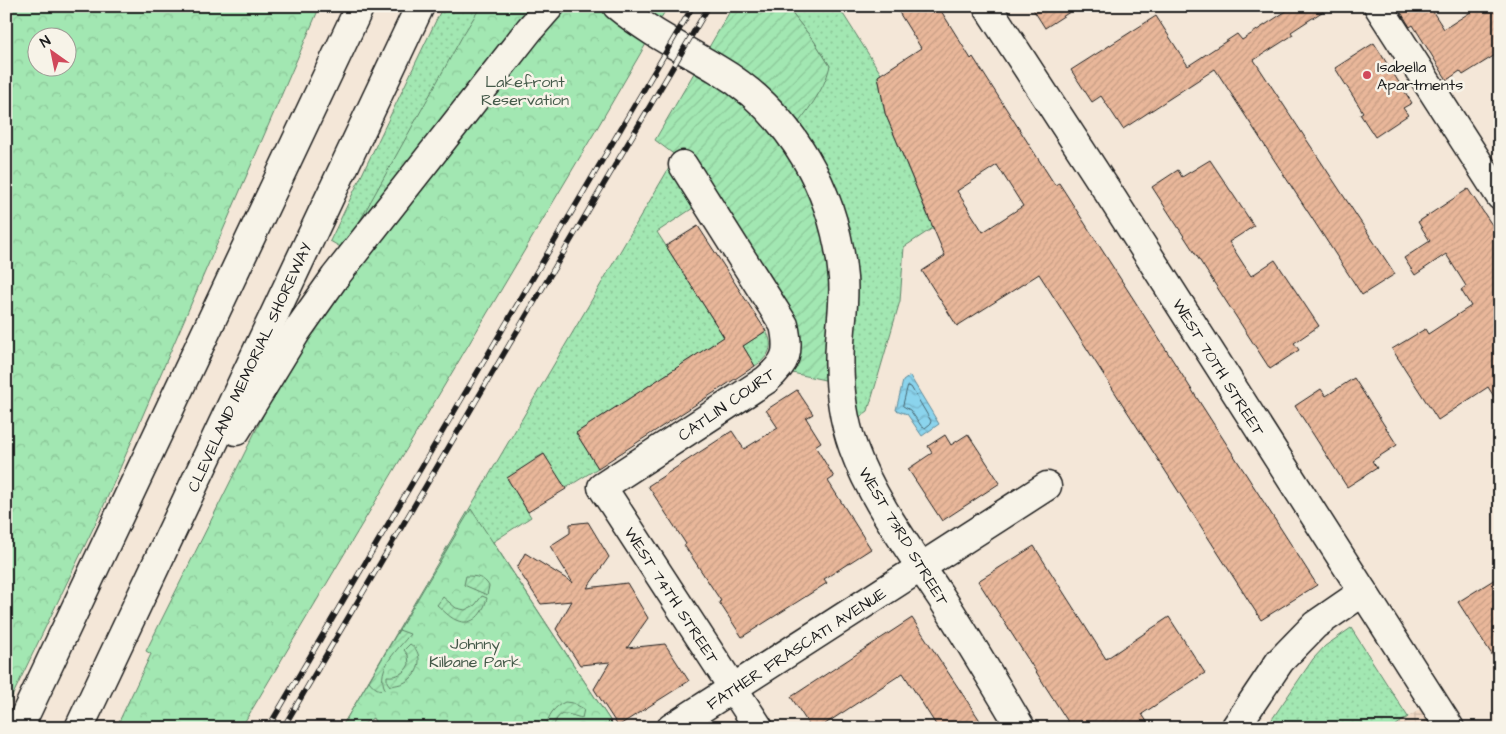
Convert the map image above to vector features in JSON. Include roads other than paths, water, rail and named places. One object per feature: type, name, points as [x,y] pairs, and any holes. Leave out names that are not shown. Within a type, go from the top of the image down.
[{"type":"main road","points":[[314,102],[339,6]]},
{"type":"main road","points":[[19,728],[360,6]]},
{"type":"main road","name":"CLEVELAND MEMORIAL SHOREWAY","points":[[79,728],[420,6]]},
{"type":"main road","points":[[166,543],[317,302],[360,244],[550,6]]},
{"type":"main road","name":"WEST 73RD STREET","points":[[618,6],[657,36],[717,69],[752,94],[790,134],[811,167],[828,207],[840,253],[843,280],[839,383],[847,426],[860,466],[974,647],[1021,728]]},
{"type":"main road","name":"WEST 70TH STREET","points":[[987,6],[1110,195],[1450,728]]},
{"type":"main road","points":[[1378,6],[1500,196]]},
{"type":"main road","name":"CATLIN COURT","points":[[602,487],[766,380],[778,370],[785,358],[788,341],[784,324],[683,165]]},
{"type":"main road","name":"FATHER FRASCATI AVENUE","points":[[671,728],[1046,486]]},
{"type":"main road","name":"WEST 74TH STREET","points":[[602,487],[759,728]]},
{"type":"main road","points":[[1235,728],[1280,661],[1315,625],[1363,592]]},
{"type":"water","points":[[910,376],[939,424],[922,436],[907,414],[896,410],[903,381]]},
{"type":"railway","points":[[268,728],[693,6]]},
{"type":"railway","points":[[283,728],[709,6]]},
{"type":"place","name":"Isabella Apartments","points":[[1367,75]]},
{"type":"park label","name":"Lakefront Reservation","points":[[525,90]]},
{"type":"park label","name":"Johnny Kilbane Park","points":[[475,652]]}]
